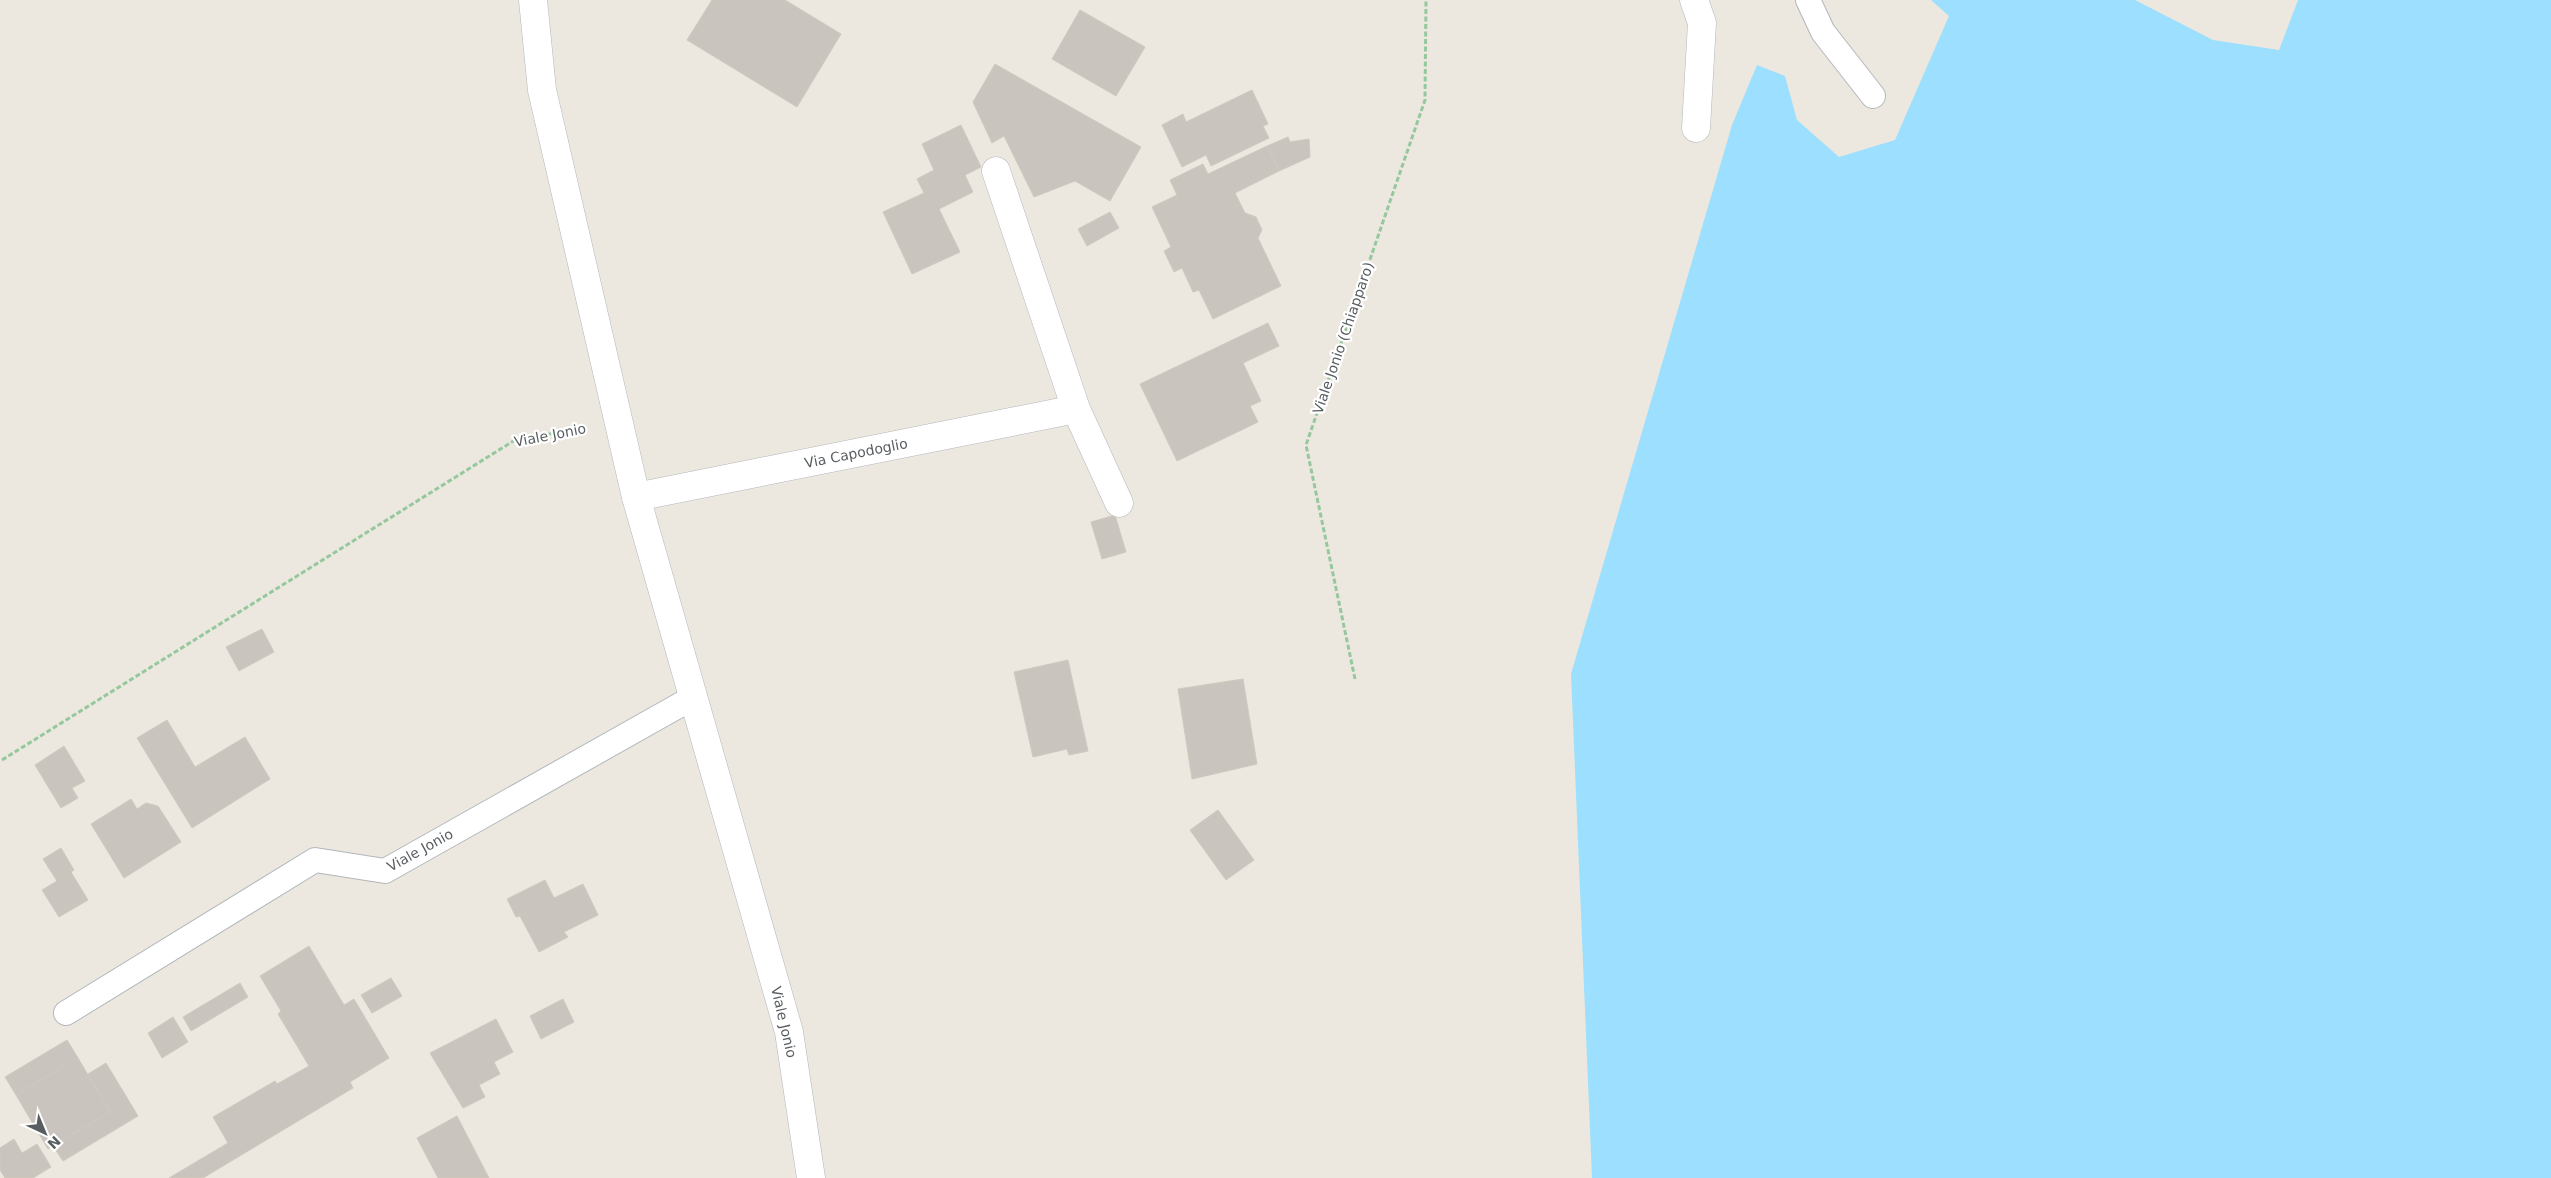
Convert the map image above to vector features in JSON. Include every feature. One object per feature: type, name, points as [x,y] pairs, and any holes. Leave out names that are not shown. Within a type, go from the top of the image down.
[{"type":"street","name":"Viale Jonio","points":[[533,0],[542,90],[636,497],[789,1032],[811,1178]]},
{"type":"street","points":[[1694,0],[1702,22],[1696,128]]},
{"type":"street","points":[[996,172],[1076,409],[1119,502]]},
{"type":"street","name":"Via Capodoglio","points":[[636,497],[1076,409]]},
{"type":"lane","points":[[1808,0],[1823,32],[1873,96]]},
{"type":"lane","name":"Viale Jonio","points":[[66,1012],[314,860],[385,870],[694,697]]},
{"type":"path","name":"Viale Jonio (Chiapparo)","points":[[1355,679],[1306,445],[1426,100],[1426,0]]},
{"type":"path","name":"Viale Jonio","points":[[2,760],[514,440],[619,423]]},
{"type":"water","points":[[1931,0],[2135,0],[2213,40],[2279,50],[2298,0],[2551,0],[2551,1178],[1592,1178],[1571,674],[1732,125],[1757,65],[1785,76],[1797,120],[1839,157],[1895,140],[1949,16]]},
{"type":"building","points":[[712,0],[785,0],[841,34],[797,107],[687,40]]},
{"type":"building","points":[[1080,10],[1145,47],[1116,96],[1052,59]]},
{"type":"building","points":[[995,64],[1141,147],[1110,201],[1075,181],[1034,197],[1004,136],[992,143],[973,102]]},
{"type":"building","points":[[1252,90],[1268,124],[1263,126],[1269,138],[1211,166],[1206,155],[1182,167],[1162,125],[1183,114],[1186,122]]},
{"type":"building","points":[[961,125],[981,167],[965,175],[973,192],[939,209],[960,252],[912,274],[883,212],[924,193],[917,179],[934,170],[922,144]]},
{"type":"building","points":[[1288,137],[1290,142],[1309,139],[1310,157],[1279,171],[1267,146]]},
{"type":"building","points":[[1267,146],[1279,171],[1235,193],[1245,213],[1256,217],[1262,230],[1258,238],[1281,286],[1213,319],[1199,290],[1193,292],[1182,268],[1174,272],[1164,251],[1171,247],[1152,207],[1177,195],[1170,180],[1203,164],[1208,174]]},
{"type":"building","points":[[1110,212],[1119,228],[1087,246],[1078,229]]},
{"type":"building","points":[[1268,323],[1279,346],[1243,363],[1261,401],[1250,406],[1258,422],[1177,461],[1140,384]]},
{"type":"building","points":[[1115,515],[1126,552],[1102,559],[1091,522]]},
{"type":"building","points":[[262,629],[274,652],[239,671],[226,647]]},
{"type":"building","points":[[1068,660],[1088,751],[1069,755],[1067,749],[1033,757],[1014,672]]},
{"type":"building","points":[[1243,679],[1257,764],[1192,779],[1178,689]]},
{"type":"building","points":[[167,720],[195,767],[245,737],[270,779],[192,828],[137,738]]},
{"type":"building","points":[[64,746],[85,781],[72,788],[78,798],[61,808],[35,765]]},
{"type":"building","points":[[131,799],[137,809],[146,803],[158,806],[181,842],[124,878],[91,824]]},
{"type":"building","points":[[1218,810],[1254,860],[1226,880],[1190,830]]},
{"type":"building","points":[[61,848],[74,870],[71,872],[88,900],[59,917],[42,890],[57,881],[43,859]]},
{"type":"building","points":[[545,880],[554,898],[583,884],[598,915],[564,932],[568,937],[539,952],[520,916],[516,917],[507,899]]},
{"type":"building","points":[[309,946],[344,1005],[354,999],[389,1058],[350,1082],[353,1088],[203,1178],[169,1178],[228,1143],[213,1117],[275,1081],[277,1084],[309,1066],[278,1014],[281,1011],[260,976]]},
{"type":"building","points":[[391,978],[402,996],[372,1013],[361,995]]},
{"type":"building","points":[[240,983],[248,997],[191,1031],[183,1017]]},
{"type":"building","points":[[563,999],[574,1022],[541,1039],[530,1016]]},
{"type":"building","points":[[173,1017],[188,1042],[162,1058],[148,1033]]},
{"type":"building","points":[[496,1019],[513,1052],[494,1062],[500,1074],[479,1085],[485,1097],[463,1108],[430,1053]]},
{"type":"building","points":[[67,1040],[78,1058],[16,1095],[5,1077]]},
{"type":"building","points":[[78,1058],[110,1112],[48,1149],[16,1095]]},
{"type":"building","points":[[106,1063],[138,1116],[63,1161],[53,1146],[110,1112],[88,1074]]},
{"type":"building","points":[[457,1116],[489,1178],[438,1178],[417,1138]]},
{"type":"building","points":[[14,1139],[22,1153],[37,1144],[51,1167],[33,1178],[5,1178],[0,1170],[0,1148]]}]
